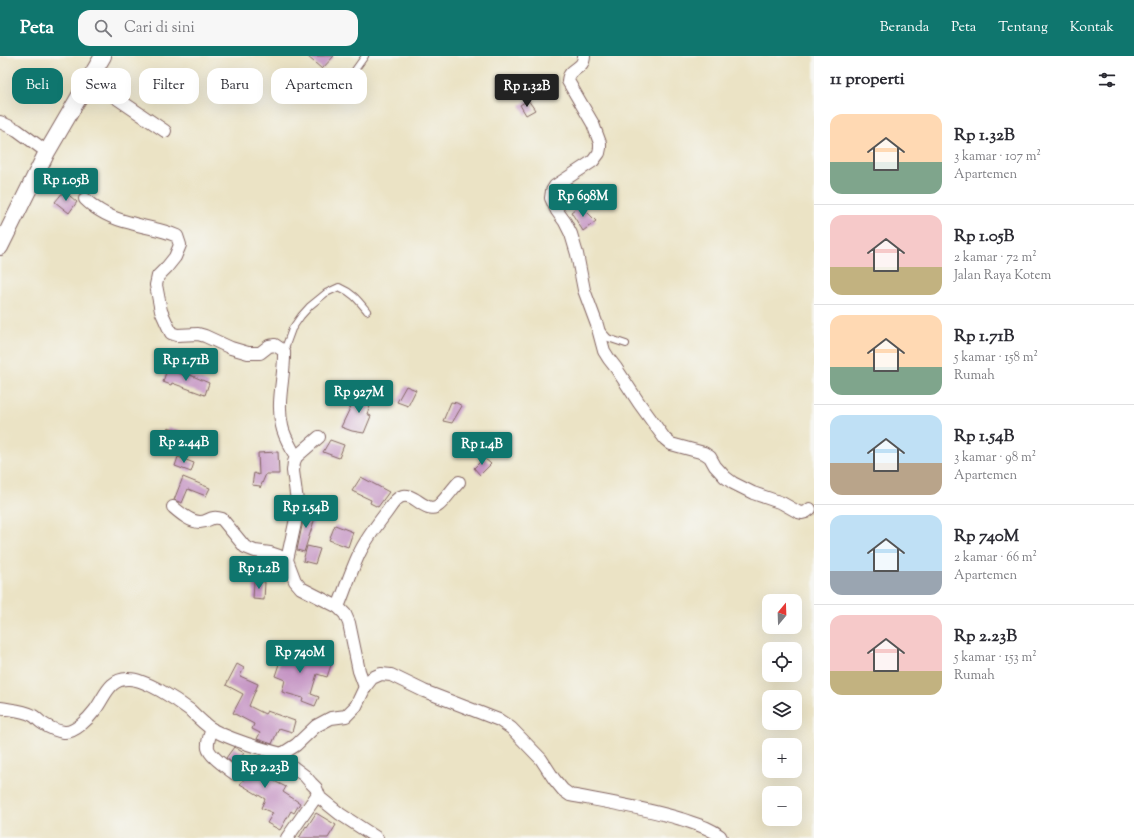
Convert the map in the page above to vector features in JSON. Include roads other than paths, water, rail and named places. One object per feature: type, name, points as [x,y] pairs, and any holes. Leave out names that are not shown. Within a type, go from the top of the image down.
[{"type":"street","points":[[96,68],[103,56]]},
{"type":"street","points":[[584,56],[581,65],[568,76],[568,81],[593,124],[600,143],[600,148],[593,161],[555,186],[552,191],[551,198],[557,211],[565,222],[577,254],[584,290],[597,325],[604,351],[639,404],[665,439],[671,444],[704,453],[710,457],[715,466],[733,483],[754,493],[782,503],[798,512],[802,513],[810,509]]},
{"type":"street","points":[[0,247],[48,152],[75,104]]},
{"type":"street","points":[[125,104],[165,131]]},
{"type":"street","points":[[0,122],[17,130],[48,152]]},
{"type":"street","points":[[85,200],[107,215],[131,223],[169,232],[177,236],[180,245],[167,267],[158,276],[156,285],[161,311],[172,332],[177,335],[198,334],[231,348],[248,353],[260,353],[269,346],[275,345],[284,351],[285,361],[280,400],[280,414],[282,428],[296,457]]},
{"type":"street","points":[[319,437],[296,457],[294,462],[293,471],[297,501],[297,514],[287,560],[295,582],[301,588],[338,607],[345,614],[349,623],[359,671],[365,687]]},
{"type":"street","points":[[338,607],[359,554],[373,530],[395,502],[400,497],[406,496],[427,507],[433,508],[439,505],[459,482]]},
{"type":"street","points":[[173,506],[186,517],[200,522],[215,517],[222,519],[245,547],[255,551],[270,553],[287,560]]},
{"type":"street","points":[[282,754],[296,745],[316,726],[331,718],[346,716],[356,706],[365,687],[372,678],[381,674],[391,675],[424,691],[499,720],[511,728],[541,759],[554,779],[566,793],[570,795],[661,813],[698,824],[712,830],[721,838]]},
{"type":"street","points":[[0,708],[23,711],[32,715],[51,728],[65,732],[77,728],[95,710],[104,693],[112,684],[122,679],[130,678],[139,681],[171,697],[212,729],[236,740],[282,754],[289,764],[312,783],[320,798],[377,838]]},
{"type":"street","points":[[212,729],[208,749],[211,754],[235,774]]},
{"type":"street","points":[[287,838],[318,794]]},
{"type":"lane","points":[[356,68],[365,56]]},
{"type":"lane","points":[[284,351],[292,330],[301,316],[310,306],[326,293],[339,288],[347,291],[356,297],[367,311]]},
{"type":"lane","points":[[597,325],[608,338],[626,344]]}]
